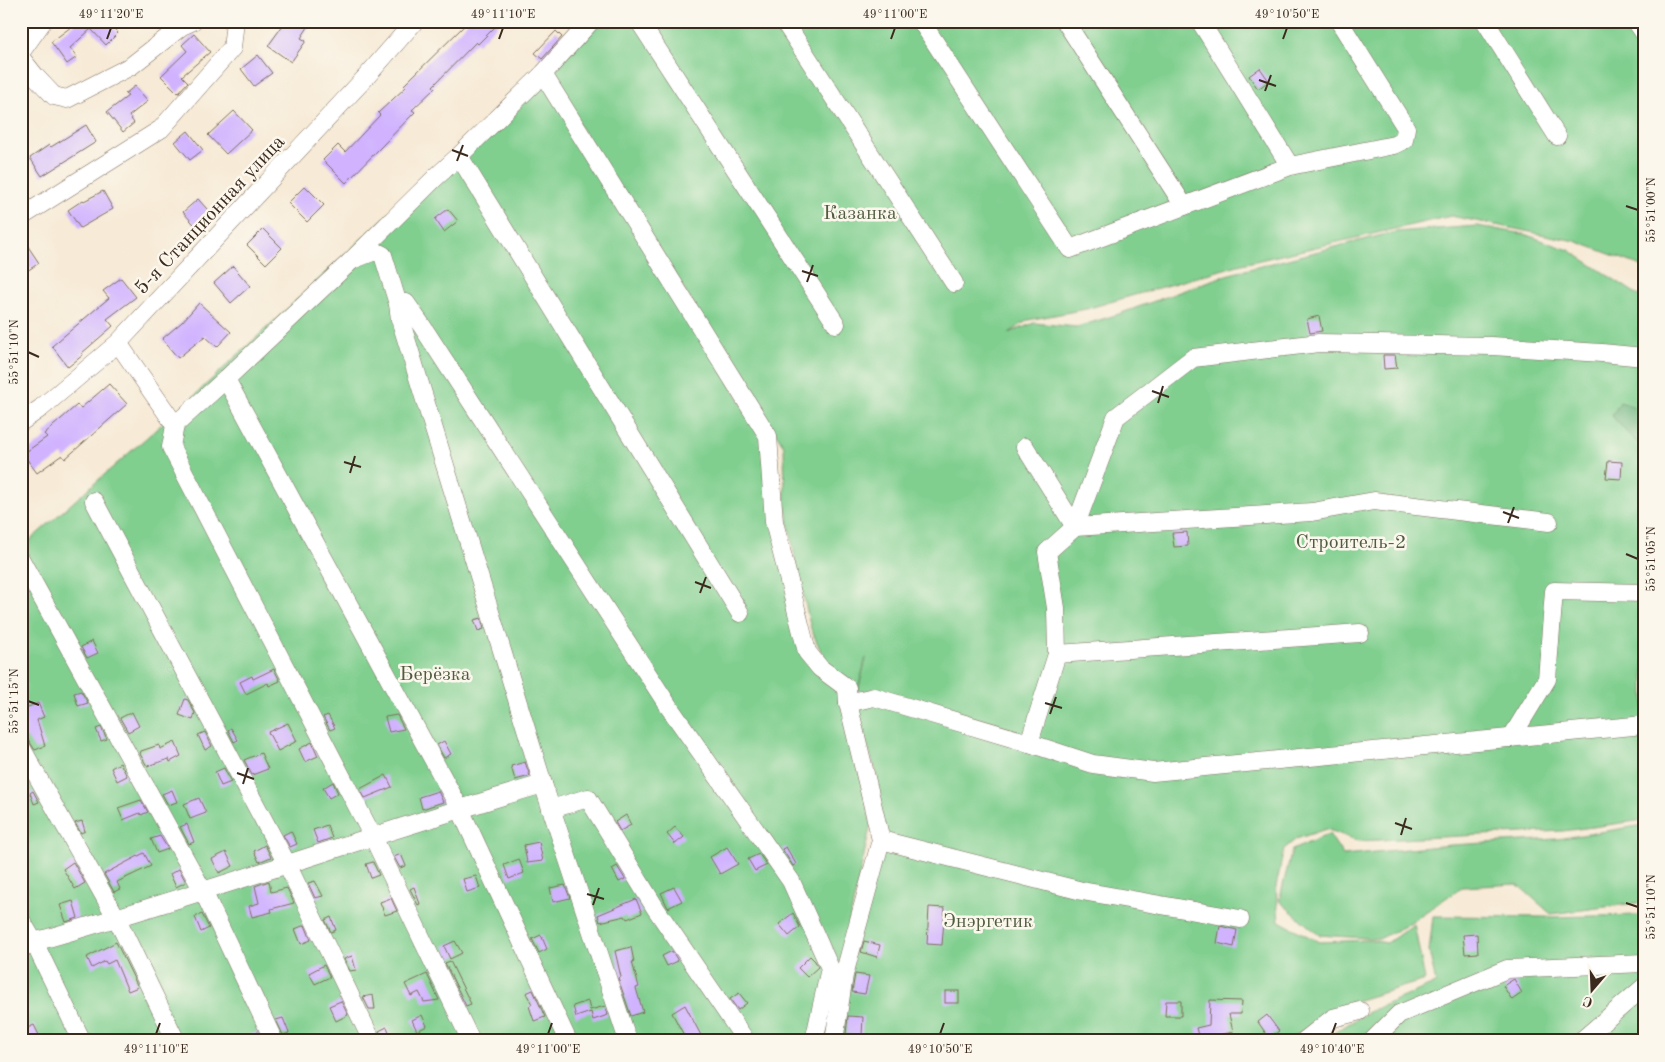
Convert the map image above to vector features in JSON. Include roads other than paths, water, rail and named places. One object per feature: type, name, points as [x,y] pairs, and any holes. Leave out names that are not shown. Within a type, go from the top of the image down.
[{"type":"street","points":[[21,52],[43,21]]},
{"type":"street","points":[[21,58],[54,96],[67,99],[131,66],[182,26],[193,21]]},
{"type":"street","points":[[21,217],[161,129],[232,48],[235,21]]},
{"type":"street","name":"5-я Станционная улица","points":[[21,422],[41,408],[118,343],[366,77],[415,21]]},
{"type":"street","points":[[471,1041],[373,837],[171,447],[175,425],[226,380],[352,260],[434,178],[543,74],[591,21]]},
{"type":"street","points":[[639,21],[836,324]]},
{"type":"street","points":[[784,21],[954,283]]},
{"type":"street","points":[[921,21],[1070,249],[1290,166],[1394,145],[1404,140],[1406,128],[1339,21]]},
{"type":"street","points":[[1065,21],[1184,206]]},
{"type":"street","points":[[1200,21],[1290,166]]},
{"type":"street","points":[[1485,21],[1557,136]]},
{"type":"street","points":[[1636,21],[1644,33]]},
{"type":"street","points":[[543,74],[768,436],[774,522],[807,652],[820,668],[846,688],[881,840],[844,975],[834,1041]]},
{"type":"street","points":[[459,156],[740,612]]},
{"type":"street","points":[[352,260],[376,251],[383,255],[398,304],[400,319],[543,784],[628,1041]]},
{"type":"street","points":[[398,304],[406,303],[422,326],[669,707],[791,881],[830,968],[814,1041]]},
{"type":"street","points":[[1029,743],[1057,654],[1056,608],[1047,552],[1075,527],[1116,417],[1194,358],[1319,342],[1492,346],[1644,357]]},
{"type":"street","points":[[118,343],[175,425]]},
{"type":"street","points":[[226,380],[460,809],[568,1041]]},
{"type":"street","points":[[1025,447],[1075,527]]},
{"type":"street","points":[[94,501],[287,864],[372,1041]]},
{"type":"street","points":[[1075,527],[1312,512],[1374,501],[1549,522]]},
{"type":"street","points":[[21,560],[203,891],[274,1041]]},
{"type":"street","points":[[1511,738],[1547,679],[1554,591],[1644,593]]},
{"type":"street","points":[[1057,654],[1360,633]]},
{"type":"street","points":[[848,703],[874,697],[1093,764],[1153,772],[1644,725]]},
{"type":"street","points":[[21,747],[117,919],[176,1041]]},
{"type":"street","points":[[28,945],[117,919],[543,784]]},
{"type":"street","points":[[551,809],[588,798],[656,909],[746,1041]]},
{"type":"street","points":[[881,840],[1082,891],[1240,919]]},
{"type":"street","points":[[21,920],[28,945],[82,1041]]},
{"type":"street","points":[[1372,1041],[1399,1014],[1507,969],[1644,963]]},
{"type":"street","points":[[1581,1041],[1644,987]]},
{"type":"street","points":[[1304,1041],[1333,1018],[1360,1011]]},
{"type":"park label","name":"Казанка","points":[[860,212]]},
{"type":"park label","name":"Строитель-2","points":[[1351,541]]},
{"type":"park label","name":"Берёзка","points":[[435,673]]},
{"type":"park label","name":"Энэргетик","points":[[988,920]]}]
